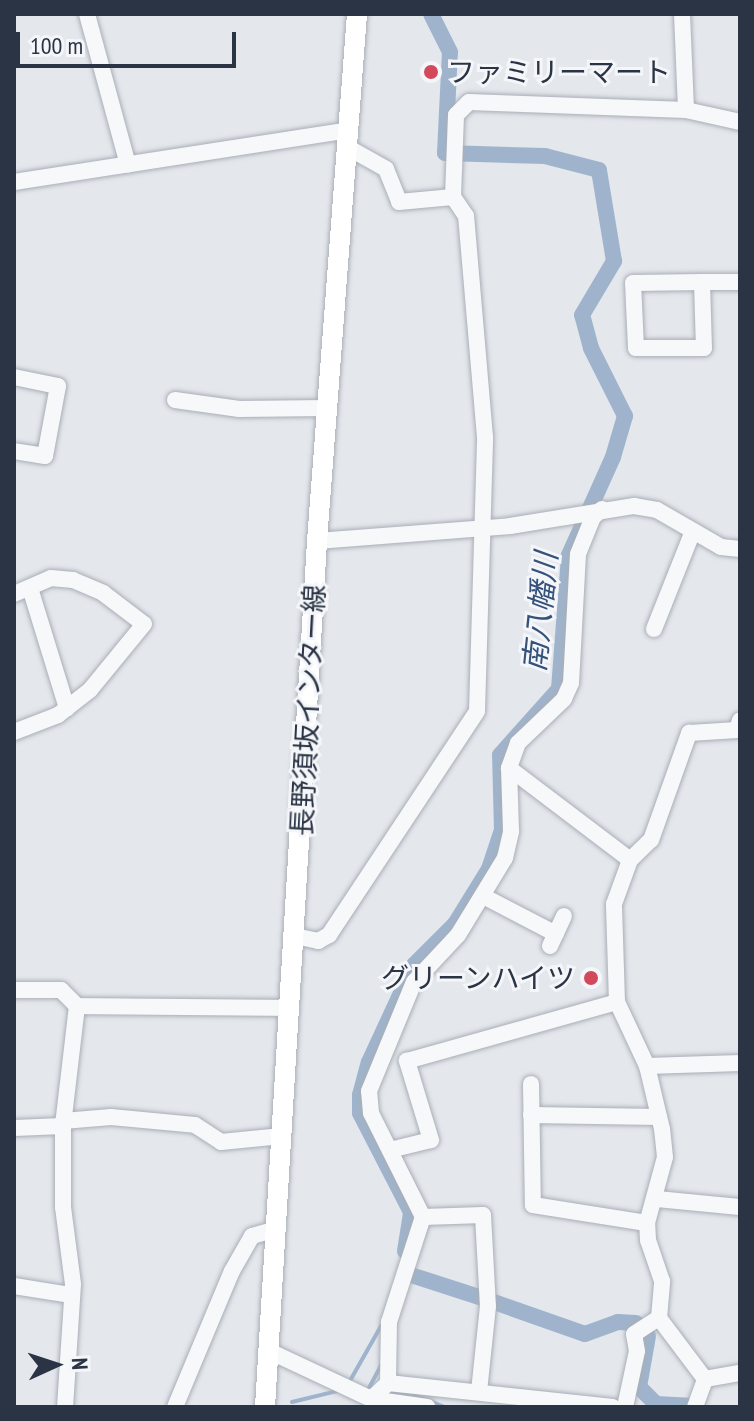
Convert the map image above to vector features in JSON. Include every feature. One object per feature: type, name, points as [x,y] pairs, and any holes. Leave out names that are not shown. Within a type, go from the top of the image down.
[{"type":"main road","name":"長野須坂インター線","points":[[265,1407],[317,541],[357,14]]},
{"type":"street","points":[[87,14],[128,165]]},
{"type":"street","points":[[682,14],[686,110]]},
{"type":"street","points":[[295,936],[318,941],[329,935],[477,711],[480,526],[485,437],[466,216],[453,197],[456,115],[469,102],[686,110],[740,122]]},
{"type":"street","points":[[14,182],[348,138],[386,169],[399,202],[453,197]]},
{"type":"street","points":[[702,282],[704,348],[636,348],[633,283],[702,282],[740,282]]},
{"type":"street","points":[[14,377],[58,386],[45,456],[14,451]]},
{"type":"street","points":[[175,400],[239,409],[326,408]]},
{"type":"street","points":[[371,1399],[388,1383],[389,1322],[423,1217],[371,1113],[375,1070],[414,982],[458,935],[505,858],[511,831],[509,768],[518,743],[564,699],[571,683],[578,554],[594,510]]},
{"type":"street","points":[[317,541],[480,526],[594,510],[657,510],[721,547],[740,549]]},
{"type":"street","points":[[654,629],[693,531]]},
{"type":"street","points":[[14,732],[67,708],[106,673],[144,624],[103,593],[73,580],[51,578],[22,591],[67,708]]},
{"type":"street","points":[[705,1379],[659,1318],[662,1281],[648,1240],[647,1223],[657,1199],[665,1157],[647,1066],[617,1002],[614,904],[630,860],[651,840],[689,733],[737,730],[740,720]]},
{"type":"street","points":[[509,768],[630,860]]},
{"type":"street","points":[[483,896],[553,940],[564,916]]},
{"type":"street","points":[[14,990],[61,990],[77,1006],[290,1008]]},
{"type":"street","points":[[390,1150],[431,1140],[407,1061],[617,1002]]},
{"type":"street","points":[[65,1407],[71,1295],[63,1123],[77,1006]]},
{"type":"street","points":[[647,1066],[740,1062]]},
{"type":"street","points":[[531,1084],[533,1205],[647,1223]]},
{"type":"street","points":[[531,1115],[659,1117]]},
{"type":"street","points":[[14,1128],[111,1117],[195,1125],[221,1142],[282,1136]]},
{"type":"street","points":[[657,1199],[740,1207]]},
{"type":"street","points":[[423,1217],[483,1215],[488,1306],[479,1391]]},
{"type":"street","points":[[175,1407],[232,1271],[252,1236],[277,1229]]},
{"type":"street","points":[[14,1286],[71,1295]]},
{"type":"street","points":[[625,1407],[637,1351],[634,1334],[659,1318]]},
{"type":"street","points":[[269,1351],[371,1399],[424,1406]]},
{"type":"street","points":[[705,1379],[740,1373]]},
{"type":"street","points":[[695,1407],[705,1379]]},
{"type":"street","points":[[388,1383],[613,1407]]},
{"type":"waterway","name":"南八幡川","points":[[405,1251],[411,1212],[360,1113],[360,1095],[369,1062],[414,965],[455,924],[489,869],[502,830],[500,755],[559,689],[569,555],[613,457],[625,416],[591,348],[582,315],[614,261],[599,170],[545,156],[445,153],[450,52],[431,14]]},
{"type":"waterway","name":"南八幡川","points":[[414,1276],[479,1297]]},
{"type":"waterway","name":"南八幡川","points":[[494,1302],[585,1334],[618,1322],[636,1323]]},
{"type":"waterway","points":[[351,1379],[381,1326]]},
{"type":"waterway","name":"南八幡川","points":[[648,1336],[639,1387],[656,1404],[689,1406]]},
{"type":"waterway","points":[[369,1388],[382,1364]]},
{"type":"waterway","points":[[292,1402],[337,1391]]},
{"type":"waterway","points":[[386,1393],[416,1396],[445,1407]]},
{"type":"place","name":"ファミリーマート","points":[[431,72]]},
{"type":"place","name":"グリーンハイツ","points":[[591,978]]}]
